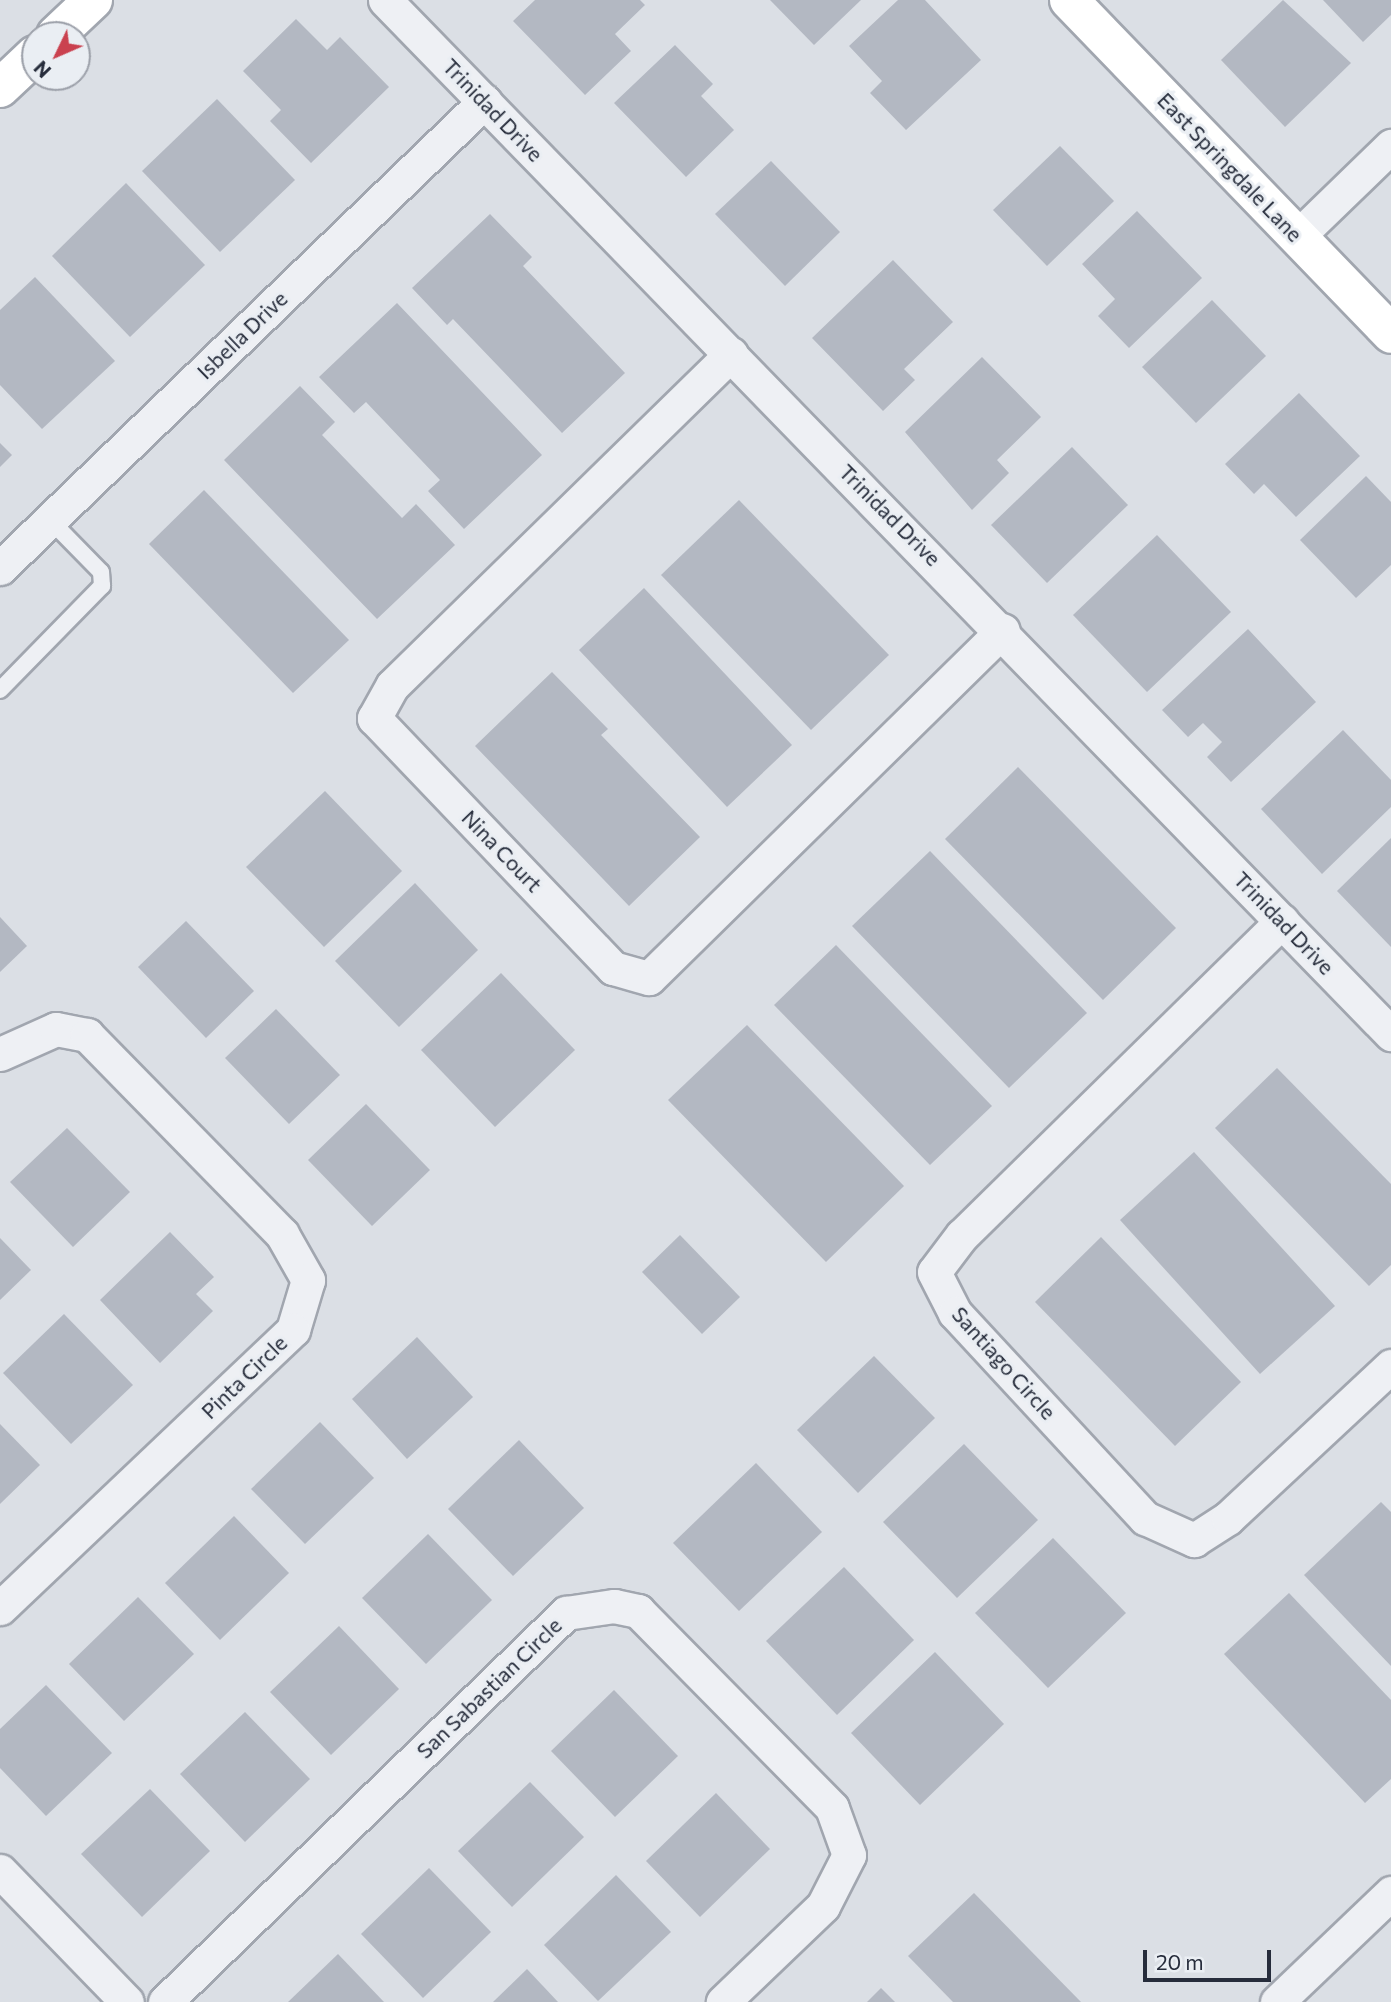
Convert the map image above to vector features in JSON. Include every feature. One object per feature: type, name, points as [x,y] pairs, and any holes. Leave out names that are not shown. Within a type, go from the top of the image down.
[{"type":"street","points":[[71,21],[93,0]]},
{"type":"street","name":"Trinidad Drive","points":[[385,0],[1003,630],[1391,1034]]},
{"type":"street","name":"East Springdale Lane","points":[[1069,0],[1391,334]]},
{"type":"street","points":[[0,88],[21,68]]},
{"type":"street","name":"Isbella Drive","points":[[0,568],[485,101]]},
{"type":"street","points":[[1297,237],[1391,146]]},
{"type":"street","name":"Nina Court","points":[[731,354],[393,686],[374,718],[612,968],[649,978],[1003,630]]},
{"type":"street","name":"Santiago Circle","points":[[1282,921],[962,1235],[934,1272],[956,1313],[1145,1518],[1194,1540],[1228,1518],[1391,1366]]},
{"type":"street","name":"Pinta Circle","points":[[0,1054],[10,1044],[55,1029],[87,1035],[282,1234],[308,1280],[293,1330],[0,1608]]},
{"type":"street","name":"San Sabastian Circle","points":[[165,2002],[566,1613],[614,1606],[638,1611],[832,1808],[849,1855],[823,1906],[723,2002]]},
{"type":"street","points":[[0,1871],[127,2002]]},
{"type":"street","points":[[1277,2002],[1391,1893]]},
{"type":"lane","points":[[0,690],[102,586],[101,572],[50,520]]},
{"type":"building","points":[[535,0],[640,0],[645,5],[615,34],[631,51],[585,95],[513,21]]},
{"type":"building","points":[[770,0],[861,0],[814,45]]},
{"type":"building","points":[[898,0],[925,0],[981,60],[906,130],[870,93],[882,81],[849,46]]},
{"type":"building","points":[[1283,0],[1351,63],[1285,127],[1221,60]]},
{"type":"building","points":[[1323,0],[1391,0],[1391,15],[1363,42]]},
{"type":"building","points":[[296,19],[327,50],[340,37],[389,87],[311,163],[270,121],[281,110],[243,71]]},
{"type":"building","points":[[675,45],[713,84],[701,96],[734,130],[686,177],[614,103]]},
{"type":"building","points":[[217,99],[295,180],[220,252],[142,171]]},
{"type":"building","points":[[1060,146],[1114,201],[1047,266],[993,210]]},
{"type":"building","points":[[771,161],[840,232],[785,286],[715,214]]},
{"type":"building","points":[[126,183],[205,265],[130,337],[52,256]]},
{"type":"building","points":[[1137,211],[1202,278],[1129,348],[1098,316],[1115,299],[1082,264]]},
{"type":"building","points":[[490,214],[532,257],[523,266],[625,373],[562,433],[453,319],[447,325],[412,288]]},
{"type":"building","points":[[893,260],[953,322],[904,369],[915,380],[883,411],[812,338]]},
{"type":"building","points":[[35,277],[115,361],[42,429],[0,385],[0,310]]},
{"type":"building","points":[[1212,300],[1266,356],[1196,423],[1142,367]]},
{"type":"building","points":[[397,303],[542,455],[464,529],[428,491],[440,480],[366,402],[354,413],[319,377]]},
{"type":"building","points":[[982,357],[1041,417],[997,460],[1009,473],[972,510],[905,432]]},
{"type":"building","points":[[300,386],[335,422],[322,435],[402,518],[416,504],[455,545],[377,619],[224,460]]},
{"type":"building","points":[[1299,393],[1360,456],[1296,517],[1264,484],[1254,494],[1225,464]]},
{"type":"building","points":[[0,443],[12,455],[0,467]]},
{"type":"building","points":[[1072,447],[1128,505],[1047,583],[991,525]]},
{"type":"building","points":[[1366,476],[1391,502],[1391,565],[1356,598],[1300,540]]},
{"type":"building","points":[[204,490],[349,640],[293,693],[149,544]]},
{"type":"building","points":[[739,500],[889,655],[811,730],[661,575]]},
{"type":"building","points":[[1157,535],[1231,612],[1147,692],[1073,615]]},
{"type":"building","points":[[644,588],[792,745],[727,807],[579,650]]},
{"type":"building","points":[[1248,629],[1316,702],[1231,782],[1207,757],[1222,742],[1203,723],[1188,737],[1162,710]]},
{"type":"building","points":[[552,672],[608,729],[601,735],[700,837],[629,906],[475,746]]},
{"type":"building","points":[[1343,730],[1391,780],[1391,807],[1322,874],[1261,809]]},
{"type":"building","points":[[1018,767],[1176,928],[1103,1000],[945,839]]},
{"type":"building","points":[[325,791],[402,871],[324,947],[246,867]]},
{"type":"building","points":[[1391,838],[1391,947],[1337,891]]},
{"type":"building","points":[[930,851],[1087,1013],[1009,1088],[852,926]]},
{"type":"building","points":[[415,883],[478,950],[399,1027],[335,961]]},
{"type":"building","points":[[0,917],[27,946],[0,972]]},
{"type":"building","points":[[186,921],[254,991],[206,1038],[138,967]]},
{"type":"building","points":[[836,945],[992,1106],[930,1165],[774,1005]]},
{"type":"building","points":[[501,973],[575,1050],[495,1127],[421,1050]]},
{"type":"building","points":[[276,1009],[340,1075],[289,1124],[225,1058]]},
{"type":"building","points":[[747,1025],[904,1186],[826,1262],[668,1100]]},
{"type":"building","points":[[1277,1068],[1391,1184],[1391,1265],[1369,1286],[1215,1128]]},
{"type":"building","points":[[366,1104],[430,1170],[372,1226],[308,1160]]},
{"type":"building","points":[[67,1128],[130,1192],[73,1247],[10,1182]]},
{"type":"building","points":[[1194,1152],[1335,1306],[1260,1374],[1120,1220]]},
{"type":"building","points":[[170,1232],[214,1277],[196,1294],[213,1311],[160,1363],[100,1300]]},
{"type":"building","points":[[680,1235],[740,1297],[702,1334],[642,1272]]},
{"type":"building","points":[[1101,1237],[1241,1382],[1175,1446],[1035,1302]]},
{"type":"building","points":[[0,1238],[31,1270],[0,1300]]},
{"type":"building","points":[[64,1314],[133,1385],[71,1444],[3,1373]]},
{"type":"building","points":[[417,1337],[473,1397],[407,1459],[352,1399]]},
{"type":"building","points":[[874,1356],[935,1418],[858,1493],[797,1430]]},
{"type":"building","points":[[320,1422],[374,1478],[305,1544],[251,1489]]},
{"type":"building","points":[[0,1424],[40,1465],[0,1504]]},
{"type":"building","points":[[519,1440],[584,1508],[513,1576],[448,1509]]},
{"type":"building","points":[[964,1444],[1038,1520],[957,1598],[883,1522]]},
{"type":"building","points":[[756,1463],[822,1532],[739,1611],[673,1543]]},
{"type":"building","points":[[1381,1502],[1391,1512],[1391,1666],[1304,1575]]},
{"type":"building","points":[[234,1516],[289,1573],[220,1640],[165,1583]]},
{"type":"building","points":[[428,1534],[492,1600],[426,1664],[362,1598]]},
{"type":"building","points":[[1053,1538],[1126,1613],[1048,1688],[975,1613]]},
{"type":"building","points":[[844,1567],[914,1640],[837,1715],[766,1641]]},
{"type":"building","points":[[1289,1593],[1391,1700],[1391,1779],[1365,1803],[1224,1654]]},
{"type":"building","points":[[138,1597],[194,1654],[124,1721],[69,1664]]},
{"type":"building","points":[[339,1626],[399,1689],[331,1755],[270,1692]]},
{"type":"building","points":[[935,1652],[1004,1724],[920,1805],[851,1733]]},
{"type":"building","points":[[46,1685],[112,1753],[46,1816],[0,1768],[0,1729]]},
{"type":"building","points":[[614,1690],[678,1756],[615,1817],[551,1751]]},
{"type":"building","points":[[245,1712],[310,1779],[245,1842],[180,1774]]},
{"type":"building","points":[[530,1782],[584,1837],[512,1907],[458,1851]]},
{"type":"building","points":[[150,1789],[210,1851],[142,1917],[81,1854]]},
{"type":"building","points":[[716,1793],[770,1849],[700,1917],[646,1861]]},
{"type":"building","points":[[429,1868],[491,1932],[423,1998],[361,1934]]},
{"type":"building","points":[[616,1875],[671,1932],[598,2001],[544,1945]]},
{"type":"building","points":[[974,1893],[1081,2002],[953,2002],[908,1956]]},
{"type":"building","points":[[338,1954],[384,2002],[288,2002]]},
{"type":"building","points":[[527,1969],[558,2002],[493,2002]]},
{"type":"building","points":[[881,1988],[895,2002],[867,2002]]}]
